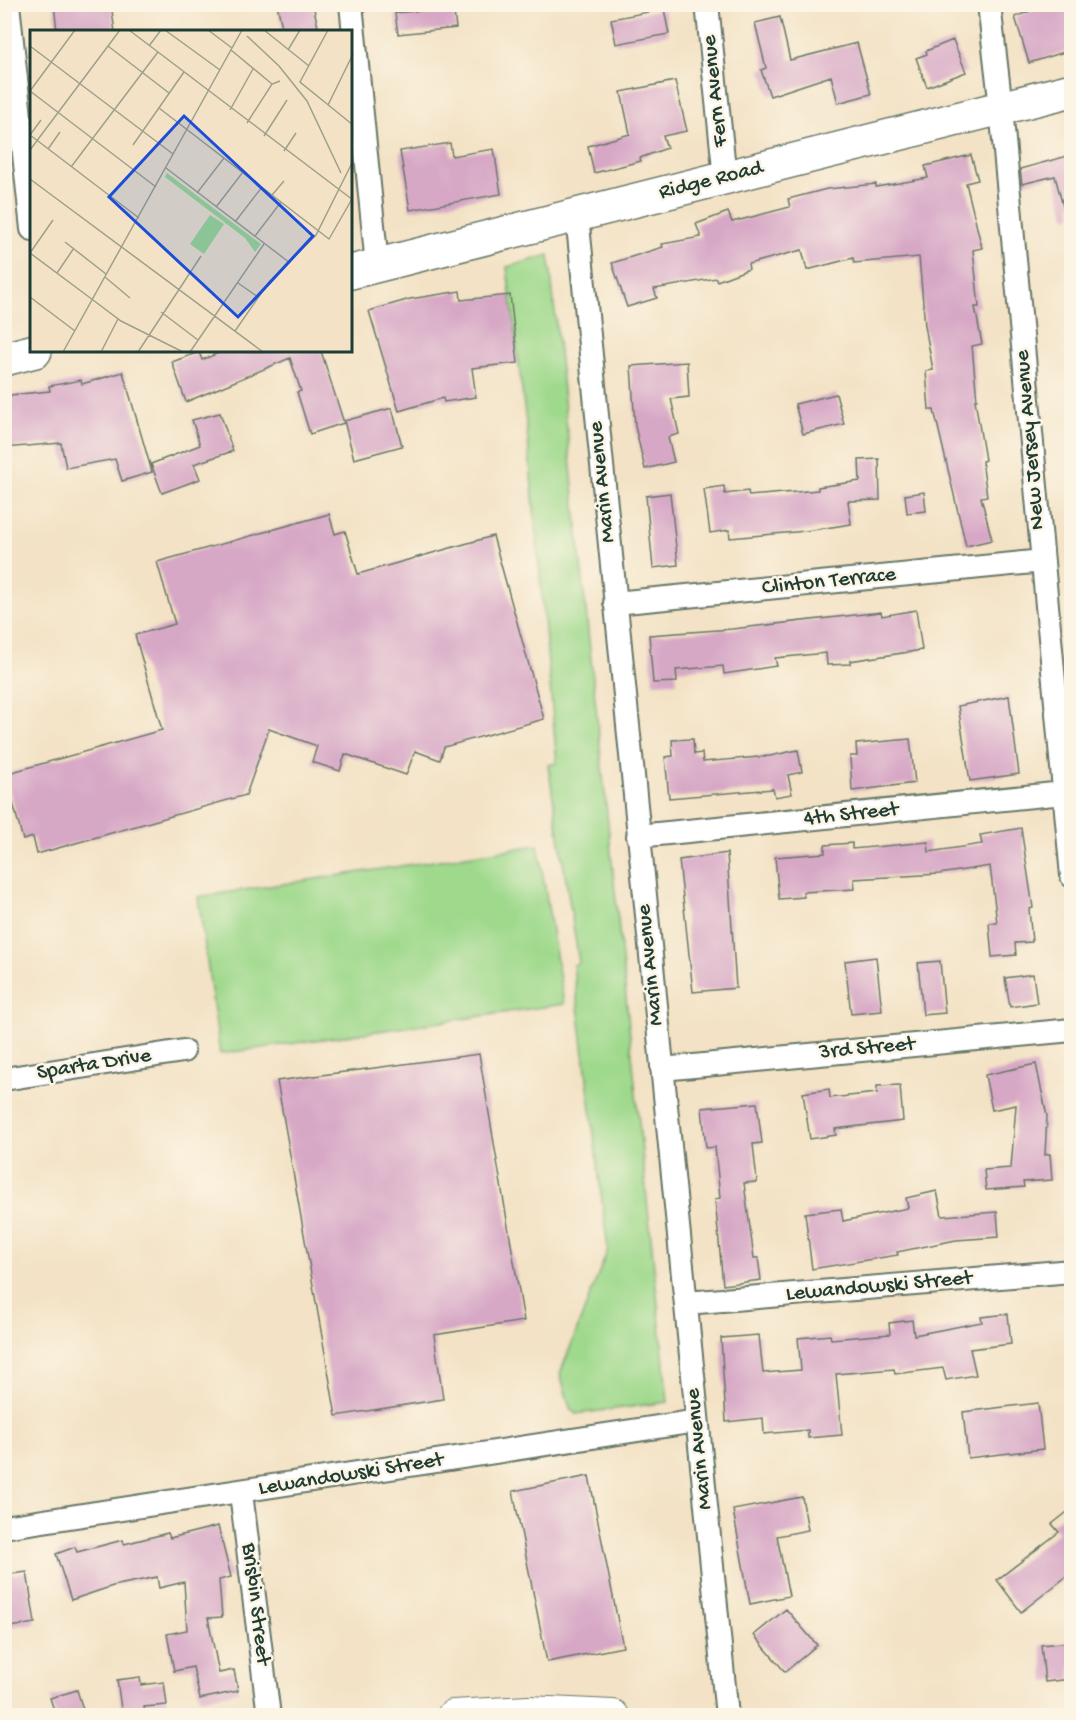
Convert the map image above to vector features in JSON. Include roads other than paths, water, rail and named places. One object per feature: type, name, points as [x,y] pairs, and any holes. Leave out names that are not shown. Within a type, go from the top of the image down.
[{"type":"main road","name":"Ridge Road","points":[[364,269],[1071,90]]},
{"type":"main road","points":[[4,359],[31,352]]},
{"type":"street","points":[[8,4],[30,210]]},
{"type":"street","points":[[351,4],[364,269]]},
{"type":"street","name":"Fern Avenue","points":[[708,4],[724,178]]},
{"type":"street","name":"New Jersey Avenue","points":[[989,4],[1001,108],[1071,876]]},
{"type":"street","name":"Marin Avenue","points":[[577,215],[727,1716]]},
{"type":"street","name":"Clinton Terrace","points":[[615,603],[1042,561]]},
{"type":"street","name":"4th Street","points":[[638,836],[1064,793]]},
{"type":"street","name":"3rd Street","points":[[662,1069],[1071,1030]]},
{"type":"street","name":"Sparta Drive","points":[[4,1079],[183,1051]]},
{"type":"street","name":"Lewandowski Street","points":[[686,1303],[1071,1271]]},
{"type":"street","name":"Lewandowski Street","points":[[4,1527],[241,1493],[697,1421]]},
{"type":"street","name":"Brisbin Street","points":[[241,1493],[269,1716]]},
{"type":"street","points":[[453,1716],[528,1712],[613,1716]]}]
